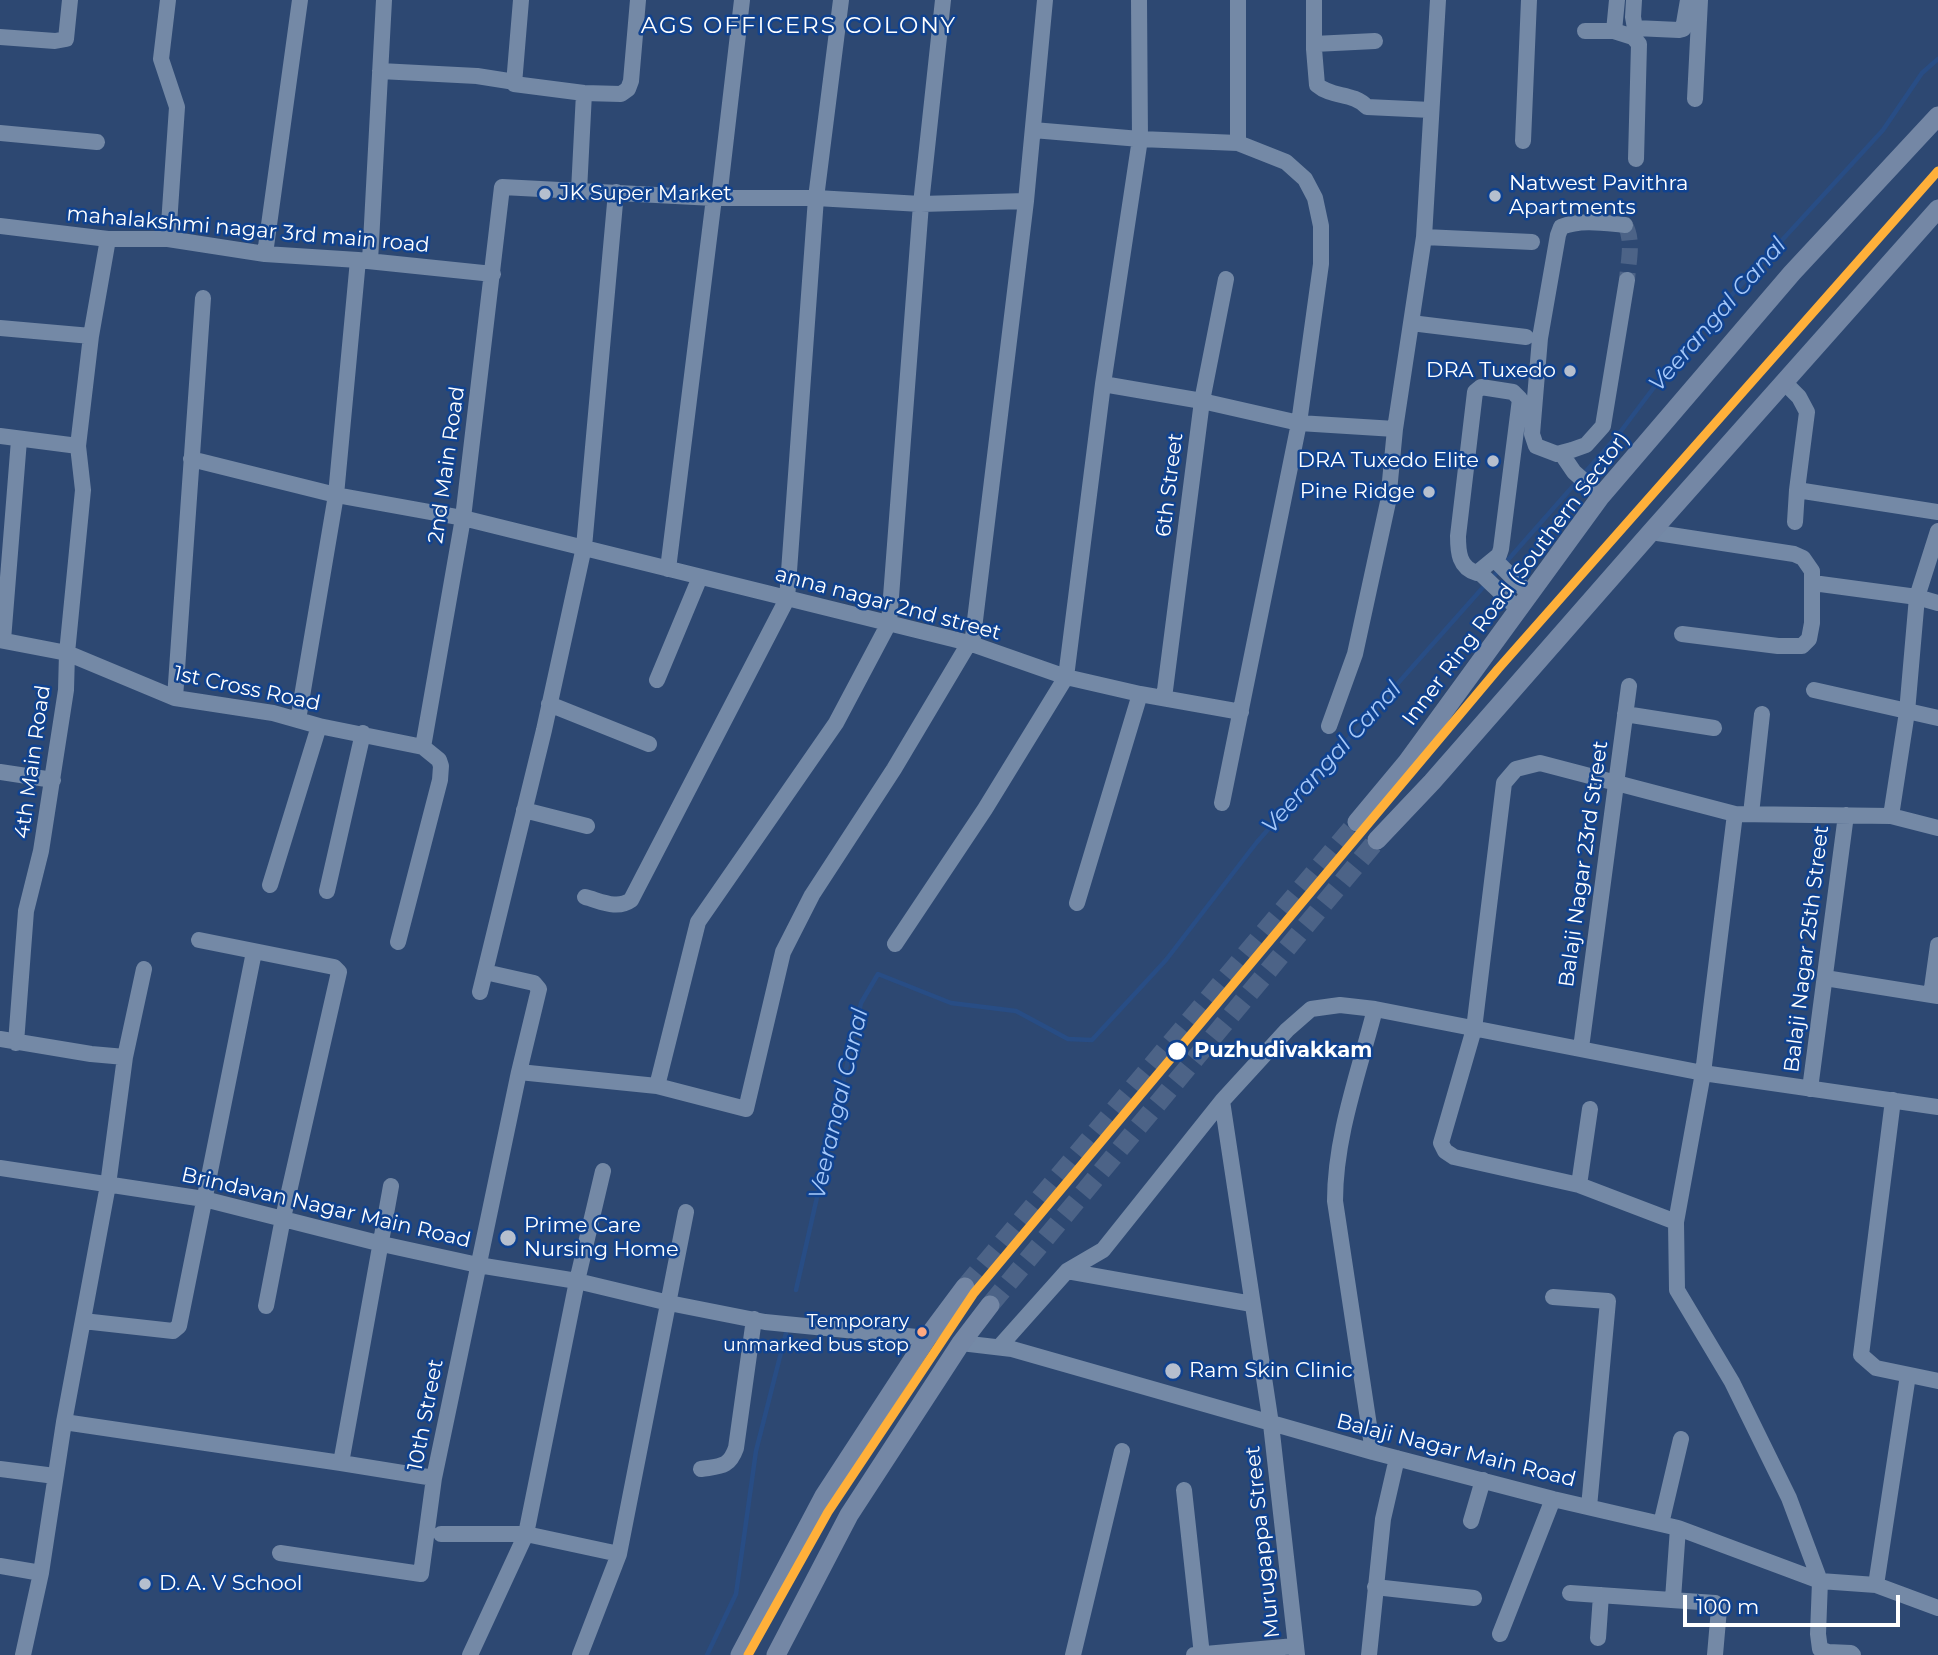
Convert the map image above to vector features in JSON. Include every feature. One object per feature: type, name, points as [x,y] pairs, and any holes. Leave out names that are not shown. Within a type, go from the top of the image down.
[{"type":"main road","name":"Inner Ring Road (Southern Sector)","points":[[1357,822],[1407,762],[1524,602],[1592,482],[1938,117]]},
{"type":"main road","points":[[1377,840],[1432,782],[1938,209]]},
{"type":"main road","points":[[1407,762],[1432,782]]},
{"type":"main road","points":[[740,1655],[824,1496],[927,1338],[965,1287]]},
{"type":"main road","points":[[776,1655],[849,1515],[961,1343],[990,1305]]},
{"type":"main road","points":[[824,1496],[849,1515]]},
{"type":"street","points":[[0,37],[55,41],[66,39],[70,0]]},
{"type":"street","points":[[168,0],[161,59],[177,107],[168,239]]},
{"type":"street","points":[[265,254],[300,0]]},
{"type":"street","points":[[298,720],[336,495],[364,260],[384,0]]},
{"type":"street","points":[[514,82],[521,0]]},
{"type":"street","points":[[380,71],[477,76],[584,93],[621,94],[628,89],[631,81],[638,0]]},
{"type":"street","points":[[668,569],[742,0]]},
{"type":"street","points":[[585,897],[614,905],[624,905],[631,900],[787,599],[816,198],[841,0]]},
{"type":"street","points":[[657,1086],[698,922],[836,723],[889,623],[921,204],[943,0]]},
{"type":"street","points":[[519,1072],[657,1086],[746,1109],[783,952],[812,895],[971,644],[1026,201],[1045,0]]},
{"type":"street","points":[[895,944],[985,809],[1066,677],[1103,384],[1140,139],[1139,0]]},
{"type":"street","points":[[1238,0],[1238,143]]},
{"type":"street","points":[[1314,0],[1317,85],[1326,93],[1360,99],[1367,107],[1431,110]]},
{"type":"street","points":[[1329,726],[1355,654],[1388,502],[1395,429],[1424,237],[1438,0]]},
{"type":"street","points":[[1523,141],[1529,0]]},
{"type":"street","points":[[1614,31],[1617,0]]},
{"type":"street","points":[[1634,0],[1635,28],[1679,30],[1684,29],[1686,23],[1688,0]]},
{"type":"street","points":[[1695,99],[1700,0]]},
{"type":"street","points":[[1585,31],[1614,31],[1633,37],[1639,44],[1636,159]]},
{"type":"street","points":[[1314,44],[1375,41]]},
{"type":"street","points":[[584,93],[579,191],[921,204],[1026,201]]},
{"type":"street","points":[[1032,130],[1140,139],[1238,143],[1286,162],[1305,179],[1315,198],[1321,226],[1321,264],[1299,422],[1222,803]]},
{"type":"street","points":[[0,133],[97,142]]},
{"type":"street","name":"2nd Main Road","points":[[423,747],[463,518],[502,187],[579,191]]},
{"type":"street","points":[[480,992],[584,547],[616,192]]},
{"type":"street","points":[[1625,225],[1570,223],[1561,227],[1558,235],[1540,338],[1532,434],[1536,446],[1546,452],[1564,452],[1586,445],[1603,426],[1627,280]]},
{"type":"street","name":"mahalakshmi nagar 3rd main road","points":[[0,226],[108,239],[168,239],[265,254],[364,260],[493,274]]},
{"type":"street","points":[[1424,237],[1532,242]]},
{"type":"street","name":"4th Main Road","points":[[16,1043],[26,911],[41,851],[66,690],[67,653],[83,490],[78,446],[91,336],[108,239]]},
{"type":"street","name":"6th Street","points":[[1164,698],[1202,401],[1226,279]]},
{"type":"street","points":[[176,698],[203,298]]},
{"type":"street","points":[[1411,323],[1526,337]]},
{"type":"street","points":[[0,328],[91,336]]},
{"type":"street","points":[[1784,383],[1799,397],[1807,412],[1795,522]]},
{"type":"street","points":[[1103,384],[1202,401],[1299,422],[1395,429]]},
{"type":"street","points":[[1481,387],[1513,392],[1520,399],[1501,565],[1524,602],[1472,572],[1459,557],[1458,536],[1475,392],[1481,387]]},
{"type":"street","points":[[0,436],[78,446]]},
{"type":"street","points":[[2,640],[19,439]]},
{"type":"street","points":[[1564,452],[1592,482]]},
{"type":"street","name":"anna nagar 2nd street","points":[[191,459],[336,495],[463,518],[584,547],[971,644],[1066,677],[1140,694],[1241,712]]},
{"type":"street","points":[[1797,490],[1938,512]]},
{"type":"street","points":[[1891,816],[1907,712],[1917,597],[1938,531]]},
{"type":"street","points":[[1651,532],[1794,554],[1807,563],[1812,571],[1812,623],[1809,639],[1802,646],[1778,646],[1682,634]]},
{"type":"street","points":[[1487,579],[1501,565]]},
{"type":"street","points":[[657,680],[700,577]]},
{"type":"street","points":[[1813,583],[1917,597],[1938,603]]},
{"type":"street","name":"1st Cross Road","points":[[2,640],[67,653],[176,698],[273,713],[319,726],[423,747]]},
{"type":"street","name":"Balaji Nagar 23rd Street","points":[[1581,1048],[1629,686]]},
{"type":"street","points":[[1814,690],[1938,718]]},
{"type":"street","points":[[1077,902],[1140,694]]},
{"type":"street","points":[[549,704],[649,744]]},
{"type":"street","points":[[1625,714],[1714,728]]},
{"type":"street","points":[[1762,714],[1676,1222],[1677,1290],[1732,1382],[1789,1498],[1820,1581],[1820,1649],[1853,1655]]},
{"type":"street","points":[[270,885],[319,726]]},
{"type":"street","points":[[327,891],[363,733]]},
{"type":"street","points":[[398,942],[440,780],[439,760],[423,747]]},
{"type":"street","points":[[1676,1222],[1579,1185],[1454,1157],[1444,1151],[1441,1143],[1474,1028],[1504,783],[1516,769],[1540,763],[1743,814],[1891,816],[1938,828]]},
{"type":"street","points":[[0,772],[53,780]]},
{"type":"street","points":[[524,810],[587,826]]},
{"type":"street","name":"Balaji Nagar 25th Street","points":[[1810,1089],[1846,815]]},
{"type":"street","points":[[199,940],[334,967],[339,972],[283,1217],[266,1306]]},
{"type":"street","points":[[1825,978],[1934,995],[1938,945]]},
{"type":"street","points":[[83,1321],[173,1331],[177,1329],[254,952]]},
{"type":"street","points":[[23,1655],[41,1573],[64,1422],[108,1185],[125,1057],[144,969]]},
{"type":"street","name":"10th Street","points":[[281,1553],[421,1574],[434,1478],[519,1072],[539,989],[534,983],[485,972]]},
{"type":"street","points":[[1000,1346],[1067,1271],[1103,1250],[1222,1101],[1287,1030],[1311,1009],[1340,1005],[1375,1009],[1703,1073],[1938,1107]]},
{"type":"street","points":[[1373,1452],[1335,1201],[1335,1173],[1375,1009]]},
{"type":"street","points":[[0,1039],[125,1057]]},
{"type":"street","points":[[1893,1100],[1861,1355],[1876,1368],[1938,1381]]},
{"type":"street","name":"Murugappa Street","points":[[1222,1101],[1271,1424],[1296,1650]]},
{"type":"street","points":[[1579,1185],[1590,1109]]},
{"type":"street","name":"Brindavan Nagar Main Road","points":[[0,1168],[204,1199],[382,1244],[478,1265],[577,1281],[759,1321]]},
{"type":"street","points":[[470,1655],[526,1534],[577,1281],[603,1171]]},
{"type":"street","points":[[341,1463],[391,1186]]},
{"type":"street","points":[[580,1655],[619,1554],[686,1212]]},
{"type":"street","points":[[1067,1271],[1252,1304]]},
{"type":"street","points":[[1553,1297],[1608,1301],[1589,1507]]},
{"type":"street","points":[[701,1469],[723,1465],[731,1460],[736,1448],[759,1321],[927,1338]]},
{"type":"street","name":"Balaji Nagar Main Road","points":[[961,1343],[1000,1346],[1373,1452],[1678,1528],[1820,1581],[1876,1585],[1938,1608]]},
{"type":"street","points":[[1876,1585],[1908,1375]]},
{"type":"street","points":[[64,1422],[434,1478]]},
{"type":"street","points":[[1661,1524],[1681,1439]]},
{"type":"street","points":[[1073,1655],[1122,1451]]},
{"type":"street","points":[[1369,1655],[1383,1519],[1397,1458]]},
{"type":"street","points":[[0,1469],[55,1476]]},
{"type":"street","points":[[1471,1521],[1483,1480]]},
{"type":"street","points":[[1184,1490],[1202,1655]]},
{"type":"street","points":[[1500,1634],[1553,1499]]},
{"type":"street","points":[[1673,1599],[1678,1528]]},
{"type":"street","points":[[441,1534],[526,1534],[619,1554]]},
{"type":"street","points":[[0,1566],[41,1573]]},
{"type":"street","points":[[1375,1587],[1474,1598]]},
{"type":"street","points":[[1570,1593],[1711,1602],[1718,1606],[1715,1655]]},
{"type":"street","points":[[1598,1638],[1601,1595]]},
{"type":"street","points":[[1194,1655],[1296,1650]]},
{"type":"waterway","name":"Veerangal Canal","points":[[1492,578],[1618,435],[1686,345],[1883,130],[1922,73],[1938,59]]},
{"type":"waterway","name":"Veerangal Canal","points":[[796,1290],[861,1003],[878,974],[951,1003],[1016,1011],[1068,1039],[1092,1040],[1166,960],[1257,842],[1486,584]]},
{"type":"waterway","name":"Veerangal Canal","points":[[707,1655],[736,1594],[756,1451],[786,1333]]},
{"type":"tunnel","points":[[1625,225],[1630,245],[1627,280]]},
{"type":"tunnel","points":[[965,1287],[1357,822]]},
{"type":"tunnel","points":[[990,1305],[1377,840]]},
{"type":"transit line","points":[[748,1655],[828,1512],[974,1293],[1498,669],[1938,171]]},
{"type":"place","name":"JK Super Market","points":[[545,194]]},
{"type":"place","name":"Natwest Pavithra Apartments","points":[[1495,196]]},
{"type":"place","name":"DRA Tuxedo","points":[[1570,371]]},
{"type":"place","name":"DRA Tuxedo Elite","points":[[1493,461]]},
{"type":"place","name":"Pine Ridge","points":[[1429,492]]},
{"type":"place","name":"Puzhudivakkam","points":[[1177,1051]]},
{"type":"place","name":"Prime Care Nursing Home","points":[[508,1238]]},
{"type":"place","name":"Temporary unmarked bus stop","points":[[922,1332]]},
{"type":"place","name":"Ram Skin Clinic","points":[[1173,1371]]},
{"type":"place","name":"D. A. V School","points":[[145,1584]]},
{"type":"district","name":"AGS OFFICERS COLONY","points":[[799,26]]}]
